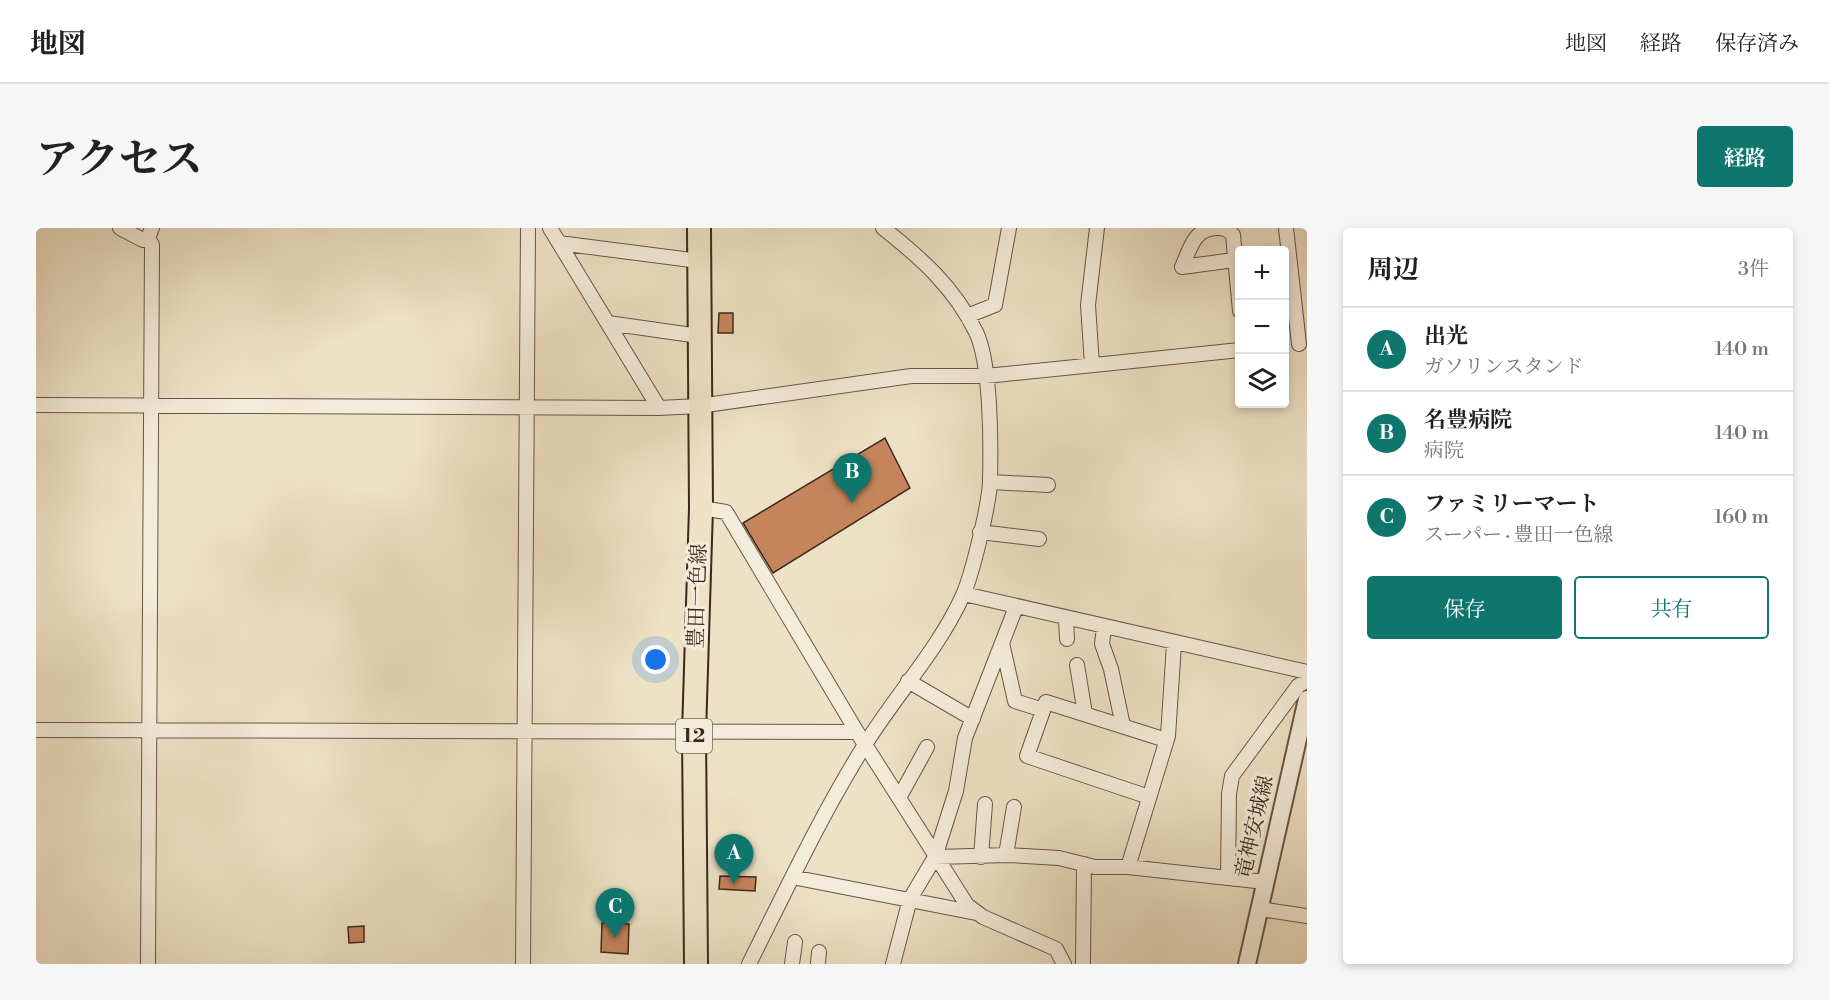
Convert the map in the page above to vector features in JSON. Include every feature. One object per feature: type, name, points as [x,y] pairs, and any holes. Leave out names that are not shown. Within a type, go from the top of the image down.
[{"type":"main road","name":"豊田一色線","points":[[696,964],[694,733],[701,508],[699,228]]},
{"type":"street","points":[[120,228],[143,240],[150,233]]},
{"type":"street","points":[[522,964],[528,228]]},
{"type":"street","points":[[550,228],[660,408]]},
{"type":"street","points":[[749,964],[792,878],[865,744],[964,594],[990,482],[986,376],[977,334],[950,288],[897,233],[883,228]]},
{"type":"street","points":[[967,316],[995,305],[1009,228]]},
{"type":"street","points":[[1092,365],[1088,305],[1097,228]]},
{"type":"street","points":[[1286,228],[1303,344]]},
{"type":"street","points":[[148,964],[152,245],[150,233]]},
{"type":"street","points":[[559,243],[699,261]]},
{"type":"street","points":[[1234,260],[1238,300]]},
{"type":"street","points":[[608,323],[699,336]]},
{"type":"street","points":[[36,405],[660,408],[699,406],[911,376],[986,376],[1235,350]]},
{"type":"street","points":[[990,482],[1048,484]]},
{"type":"street","points":[[701,508],[726,512],[856,732],[967,905],[978,913],[1056,949],[1064,964]]},
{"type":"street","points":[[980,532],[1039,539]]},
{"type":"street","points":[[964,594],[1174,644],[1307,672]]},
{"type":"street","points":[[893,964],[910,899],[935,857],[956,790],[965,738],[1016,607]]},
{"type":"street","points":[[1066,619],[1067,639]]},
{"type":"street","points":[[1104,627],[1102,644],[1111,669],[1123,726]]},
{"type":"street","points":[[1002,643],[1015,701],[1043,710]]},
{"type":"street","points":[[1128,867],[1166,740],[1174,644]]},
{"type":"street","points":[[1077,665],[1085,714]]},
{"type":"street","points":[[1228,878],[1229,794],[1232,776],[1298,686],[1307,680]]},
{"type":"street","points":[[908,681],[973,719]]},
{"type":"street","name":"竜神安城線","points":[[1247,964],[1307,699]]},
{"type":"street","points":[[1149,797],[1027,756],[1046,702],[1166,740]]},
{"type":"street","points":[[36,730],[524,733],[694,733],[728,730],[856,732]]},
{"type":"street","points":[[899,798],[927,747]]},
{"type":"street","points":[[981,857],[985,804]]},
{"type":"street","points":[[1006,855],[1014,807]]},
{"type":"street","points":[[935,857],[1006,855],[1059,858],[1095,867],[1128,867],[1265,882]]},
{"type":"street","points":[[1083,964],[1084,864]]},
{"type":"street","points":[[792,878],[978,913]]},
{"type":"street","points":[[1260,909],[1307,916]]},
{"type":"street","points":[[792,964],[795,942]]},
{"type":"building","points":[[719,313],[733,313],[733,333],[718,333]]},
{"type":"building","points":[[885,438],[910,488],[773,573],[743,523]]},
{"type":"building","points":[[720,876],[756,877],[755,891],[719,889]]},
{"type":"building","points":[[602,923],[629,924],[628,954],[601,952]]},
{"type":"building","points":[[364,926],[364,942],[349,943],[348,927]]},
{"type":"place","name":"名豊病院","points":[[852,503]]},
{"type":"place","name":"出光","points":[[734,884]]},
{"type":"place","name":"ファミリーマート","points":[[615,938]]}]
